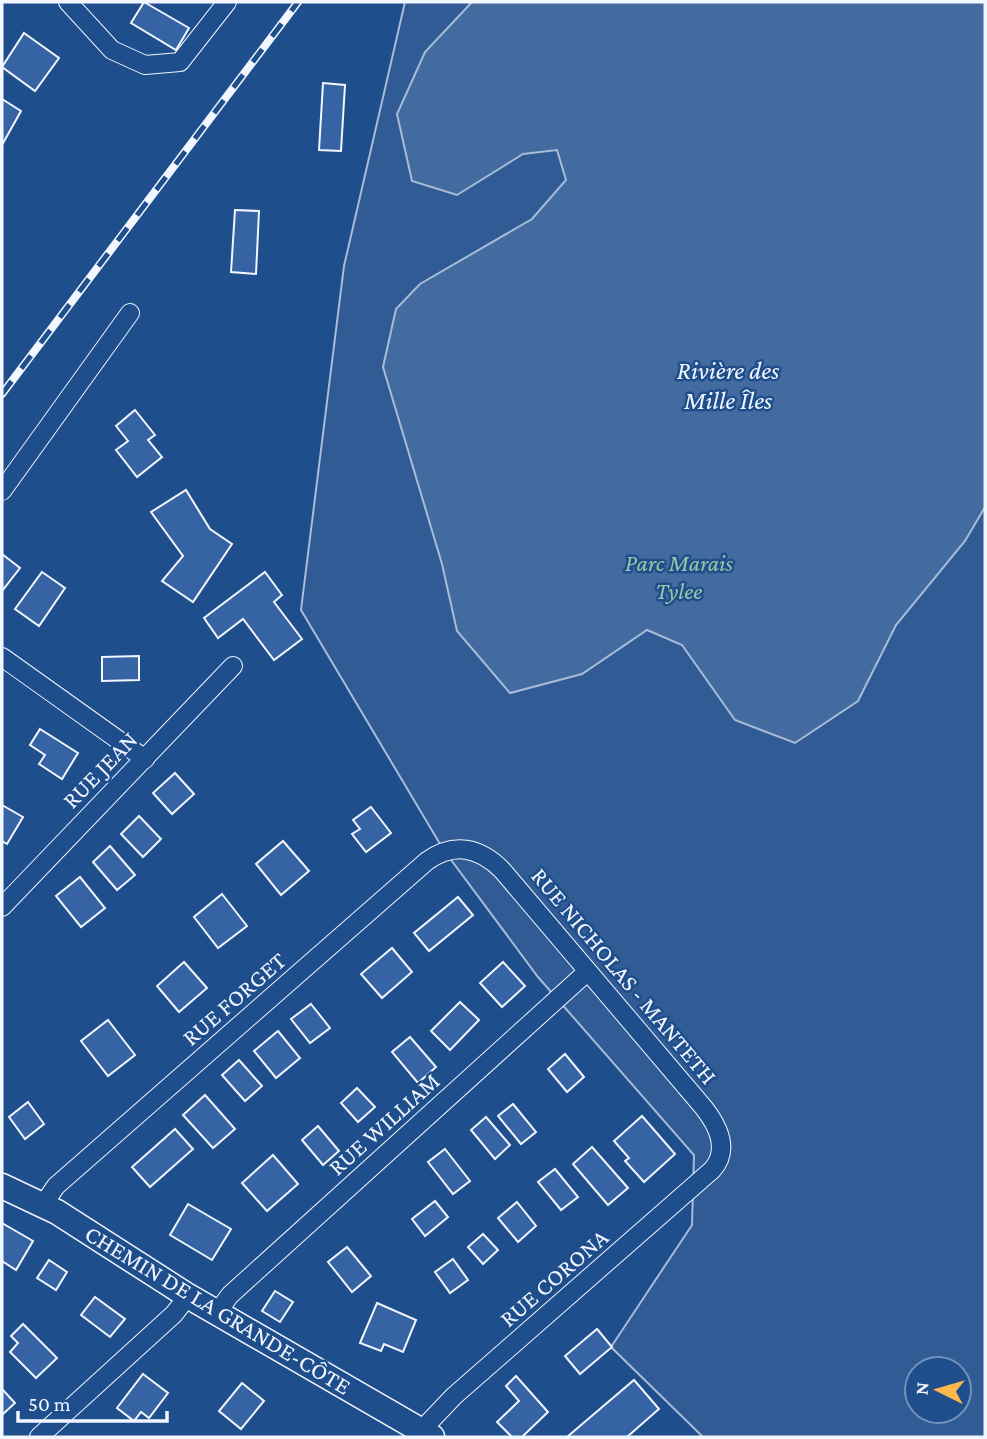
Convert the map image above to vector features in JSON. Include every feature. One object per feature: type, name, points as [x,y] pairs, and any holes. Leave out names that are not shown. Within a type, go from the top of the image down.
[{"type":"main road","name":"CHEMIN DE LA GRANDE-CÔTE","points":[[2,1186],[43,1205],[188,1296],[422,1435]]},
{"type":"street","points":[[68,2],[112,50],[145,65],[180,62],[226,2]]},
{"type":"street","points":[[2,491],[130,313]]},
{"type":"street","points":[[2,657],[145,759]]},
{"type":"street","name":"RUE JEAN","points":[[2,906],[233,666]]},
{"type":"street","name":"RUE NICHOLAS - MANTETH","points":[[467,849],[493,862],[713,1120],[720,1134],[721,1152]]},
{"type":"street","name":"RUE FORGET","points":[[43,1205],[56,1186],[421,866],[442,851],[467,849]]},
{"type":"street","name":"RUE WILLIAM","points":[[217,1313],[230,1296],[587,972]]},
{"type":"street","name":"RUE CORONA","points":[[422,1435],[454,1396],[712,1170],[721,1152]]},
{"type":"street","points":[[38,1437],[174,1314],[188,1296]]},
{"type":"shaded area","name":"Parc Marais Tylee","points":[[405,2],[543,2],[985,269],[985,1437],[703,1437],[611,1347],[692,1225],[694,1155],[538,977],[443,849],[301,610],[344,266]]},
{"type":"water","name":"Rivière des Mille Îles","points":[[472,2],[985,2],[985,507],[965,541],[896,625],[858,701],[795,743],[735,720],[682,645],[647,630],[582,674],[510,693],[457,631],[442,564],[383,367],[396,309],[420,284],[532,219],[566,180],[557,150],[523,154],[457,195],[412,181],[397,114],[425,52]]},
{"type":"building","points":[[144,2],[189,28],[176,50],[131,23]]},
{"type":"building","points":[[24,33],[59,58],[35,91],[2,67]]},
{"type":"building","points":[[323,83],[345,85],[341,151],[319,150]]},
{"type":"building","points":[[2,99],[21,111],[2,145]]},
{"type":"building","points":[[235,210],[259,211],[256,274],[231,272]]},
{"type":"building","points":[[135,410],[155,435],[148,440],[162,457],[137,477],[116,450],[128,441],[116,426]]},
{"type":"building","points":[[186,490],[210,529],[232,544],[193,602],[162,581],[183,556],[151,512]]},
{"type":"building","points":[[2,554],[20,568],[2,591]]},
{"type":"building","points":[[42,572],[65,588],[39,626],[15,609]]},
{"type":"building","points":[[265,572],[282,595],[274,602],[302,639],[274,660],[243,619],[218,638],[204,618]]},
{"type":"building","points":[[139,656],[139,680],[102,681],[102,657]]},
{"type":"building","points":[[40,729],[78,753],[62,779],[39,764],[45,755],[30,745]]},
{"type":"building","points":[[175,773],[194,794],[172,814],[153,793]]},
{"type":"building","points":[[2,805],[23,817],[7,844],[2,841]]},
{"type":"building","points":[[371,807],[391,833],[366,852],[352,834],[360,829],[353,820]]},
{"type":"building","points":[[139,816],[161,839],[143,857],[121,834]]},
{"type":"building","points":[[283,841],[309,871],[281,895],[256,864]]},
{"type":"building","points":[[110,846],[135,875],[117,890],[93,862]]},
{"type":"building","points":[[80,877],[105,908],[81,927],[56,896]]},
{"type":"building","points":[[222,894],[247,926],[218,948],[194,917]]},
{"type":"building","points":[[458,897],[473,915],[429,951],[414,933]]},
{"type":"building","points":[[392,948],[412,972],[382,998],[361,974]]},
{"type":"building","points":[[184,962],[207,988],[179,1012],[157,986]]},
{"type":"building","points":[[503,962],[525,986],[502,1007],[480,983]]},
{"type":"building","points":[[460,1002],[479,1020],[450,1050],[431,1031]]},
{"type":"building","points":[[311,1004],[330,1028],[310,1043],[291,1019]]},
{"type":"building","points":[[108,1020],[135,1055],[108,1076],[81,1041]]},
{"type":"building","points":[[278,1031],[300,1058],[276,1078],[254,1051]]},
{"type":"building","points":[[410,1037],[436,1067],[418,1083],[392,1052]]},
{"type":"building","points":[[565,1054],[584,1077],[567,1092],[548,1069]]},
{"type":"building","points":[[239,1060],[262,1086],[245,1101],[222,1075]]},
{"type":"building","points":[[357,1088],[375,1107],[358,1122],[341,1103]]},
{"type":"building","points":[[205,1095],[235,1129],[213,1148],[183,1115]]},
{"type":"building","points":[[28,1102],[44,1124],[25,1139],[9,1117]]},
{"type":"building","points":[[513,1104],[536,1132],[521,1144],[498,1116]]},
{"type":"building","points":[[642,1116],[675,1154],[644,1182],[625,1161],[629,1158],[614,1141]]},
{"type":"building","points":[[486,1117],[510,1145],[495,1159],[471,1130]]},
{"type":"building","points":[[318,1126],[339,1151],[323,1165],[302,1140]]},
{"type":"building","points":[[175,1129],[193,1149],[150,1187],[132,1167]]},
{"type":"building","points":[[592,1147],[628,1188],[608,1205],[573,1164]]},
{"type":"building","points":[[445,1149],[470,1181],[453,1194],[428,1162]]},
{"type":"building","points":[[273,1155],[298,1184],[267,1211],[242,1183]]},
{"type":"building","points":[[555,1169],[578,1197],[561,1210],[538,1182]]},
{"type":"building","points":[[435,1201],[448,1217],[425,1236],[412,1219]]},
{"type":"building","points":[[517,1202],[536,1226],[518,1242],[498,1218]]},
{"type":"building","points":[[188,1204],[231,1229],[212,1260],[170,1235]]},
{"type":"building","points":[[2,1223],[33,1241],[16,1270],[2,1261]]},
{"type":"building","points":[[483,1234],[498,1250],[483,1264],[468,1247]]},
{"type":"building","points":[[347,1247],[371,1276],[352,1292],[328,1262]]},
{"type":"building","points":[[453,1259],[468,1280],[450,1293],[435,1272]]},
{"type":"building","points":[[49,1260],[67,1272],[56,1290],[37,1278]]},
{"type":"building","points":[[275,1291],[293,1302],[280,1322],[262,1311]]},
{"type":"building","points":[[95,1297],[125,1319],[110,1337],[81,1315]]},
{"type":"building","points":[[377,1303],[416,1320],[403,1352],[384,1344],[381,1351],[360,1343]]},
{"type":"building","points":[[23,1324],[57,1358],[36,1378],[10,1352],[18,1343],[11,1336]]},
{"type":"building","points":[[597,1329],[612,1347],[580,1374],[565,1356]]},
{"type":"building","points":[[143,1374],[168,1393],[149,1418],[141,1412],[134,1421],[117,1408]]},
{"type":"building","points":[[516,1376],[548,1412],[522,1437],[512,1437],[497,1422],[519,1401],[506,1386]]},
{"type":"building","points":[[634,1380],[659,1409],[627,1437],[567,1437]]},
{"type":"building","points":[[242,1383],[264,1401],[241,1429],[219,1411]]},
{"type":"building","points":[[2,1389],[15,1403],[2,1415]]},
{"type":"railway","points":[[2,394],[298,2]]}]
